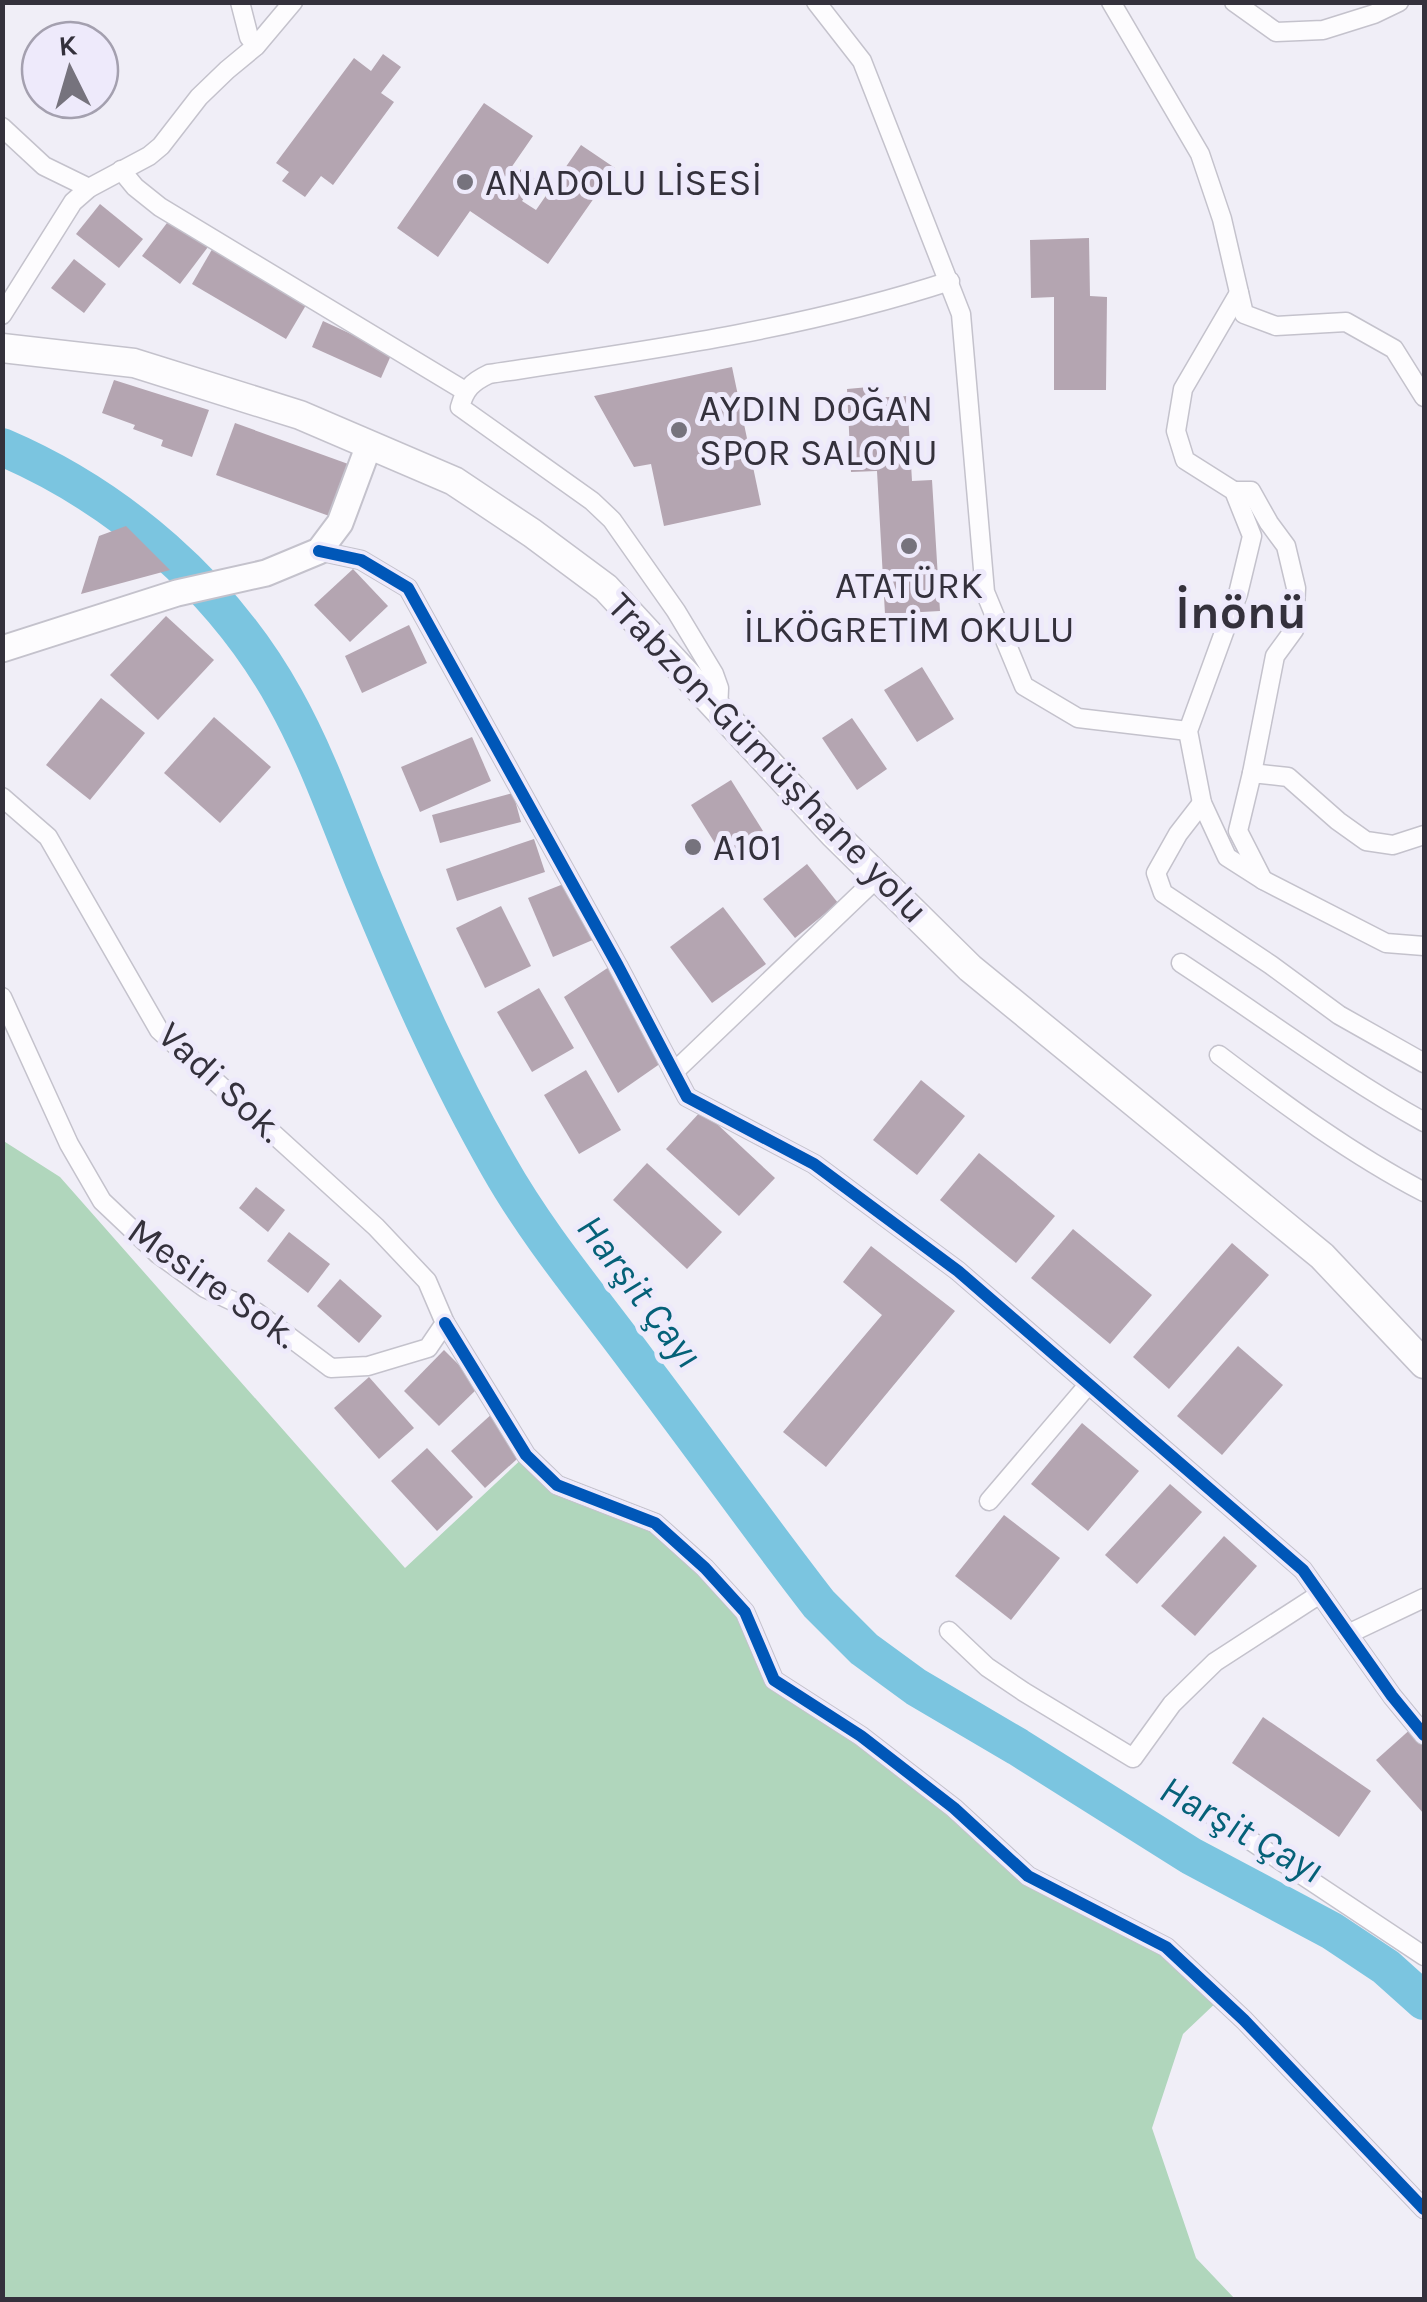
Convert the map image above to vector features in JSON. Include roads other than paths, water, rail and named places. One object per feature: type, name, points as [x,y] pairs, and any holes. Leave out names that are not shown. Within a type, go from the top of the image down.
[{"type":"main road","name":"Trabzon-Gümüşhane yolu","points":[[2,348],[134,362],[300,415],[454,481],[532,533],[606,588],[834,834],[970,968],[1322,1256],[1424,1364]]},
{"type":"street","points":[[240,2],[249,37],[256,46]]},
{"type":"street","points":[[2,314],[64,214],[89,188],[161,146],[199,98],[256,46],[292,2]]},
{"type":"street","points":[[816,2],[862,61],[961,314],[985,592],[1024,686],[1078,718],[1188,731]]},
{"type":"street","points":[[1111,2],[1200,154],[1222,219],[1244,314],[1276,326],[1346,322],[1394,349],[1423,392]]},
{"type":"street","points":[[1234,2],[1276,32],[1322,30],[1399,2]]},
{"type":"street","points":[[2,127],[44,166],[89,188]]},
{"type":"street","points":[[121,170],[160,208],[465,391]]},
{"type":"street","points":[[718,711],[719,688],[714,674],[676,611],[612,520],[592,501],[460,407],[465,391],[490,374],[723,338],[894,300],[950,281]]},
{"type":"street","points":[[1239,293],[1183,388],[1176,431],[1185,460],[1234,491],[1250,491],[1286,546],[1296,588],[1294,630],[1275,656],[1238,831],[1263,880]]},
{"type":"street","points":[[2,648],[177,593],[266,573],[319,550],[340,523],[370,445]]},
{"type":"street","points":[[1234,491],[1252,536],[1238,594],[1188,731],[1202,803],[1227,857],[1263,880],[1386,943],[1424,946]]},
{"type":"street","points":[[319,550],[361,560],[408,588],[687,1097],[814,1164],[958,1272],[1303,1570],[1424,1735]]},
{"type":"street","points":[[1252,772],[1288,777],[1366,841],[1393,845],[1424,835]]},
{"type":"street","name":"Vadi Sok.","points":[[2,797],[48,838],[159,1030],[376,1227],[427,1281],[446,1323],[526,1455],[558,1485],[655,1523],[705,1568],[744,1612],[774,1680],[861,1736],[908,1772],[1028,1876],[1166,1947],[1244,2020],[1424,2209]]},
{"type":"street","points":[[1202,803],[1178,834],[1156,873],[1163,893],[1339,1015],[1424,1063]]},
{"type":"street","points":[[674,1072],[879,876]]},
{"type":"street","points":[[1181,962],[1366,1089],[1424,1122]]},
{"type":"street","name":"Mesire Sok.","points":[[2,996],[70,1144],[102,1201],[158,1254],[205,1288],[256,1312],[331,1368],[368,1366],[428,1348],[446,1323]]},
{"type":"street","points":[[1219,1055],[1298,1115],[1424,1192]]},
{"type":"street","points":[[989,1501],[1088,1384]]},
{"type":"street","points":[[948,1631],[987,1667],[1133,1758],[1172,1704],[1215,1662],[1320,1594]]},
{"type":"street","points":[[1348,1634],[1424,1598]]},
{"type":"street","points":[[1209,1814],[1424,1956]]},
{"type":"waterway","name":"Harşit Çayı","points":[[2,447],[87,492],[127,519],[199,583],[260,658],[308,744],[411,992],[498,1165],[565,1266],[819,1604],[864,1649],[916,1687],[1191,1856],[1332,1931],[1386,1967],[1424,2001]]},
{"type":"place","name":"ANADOLU LİSESİ","points":[[465,182]]},
{"type":"place","name":"AYDIN DOĞAN SPOR SALONU","points":[[679,430]]},
{"type":"place","name":"ATATÜRK İLKÖGRETİM OKULU","points":[[909,546]]},
{"type":"place","name":"A101","points":[[693,847]]},
{"type":"district","name":"İnönü","points":[[1241,612]]}]
